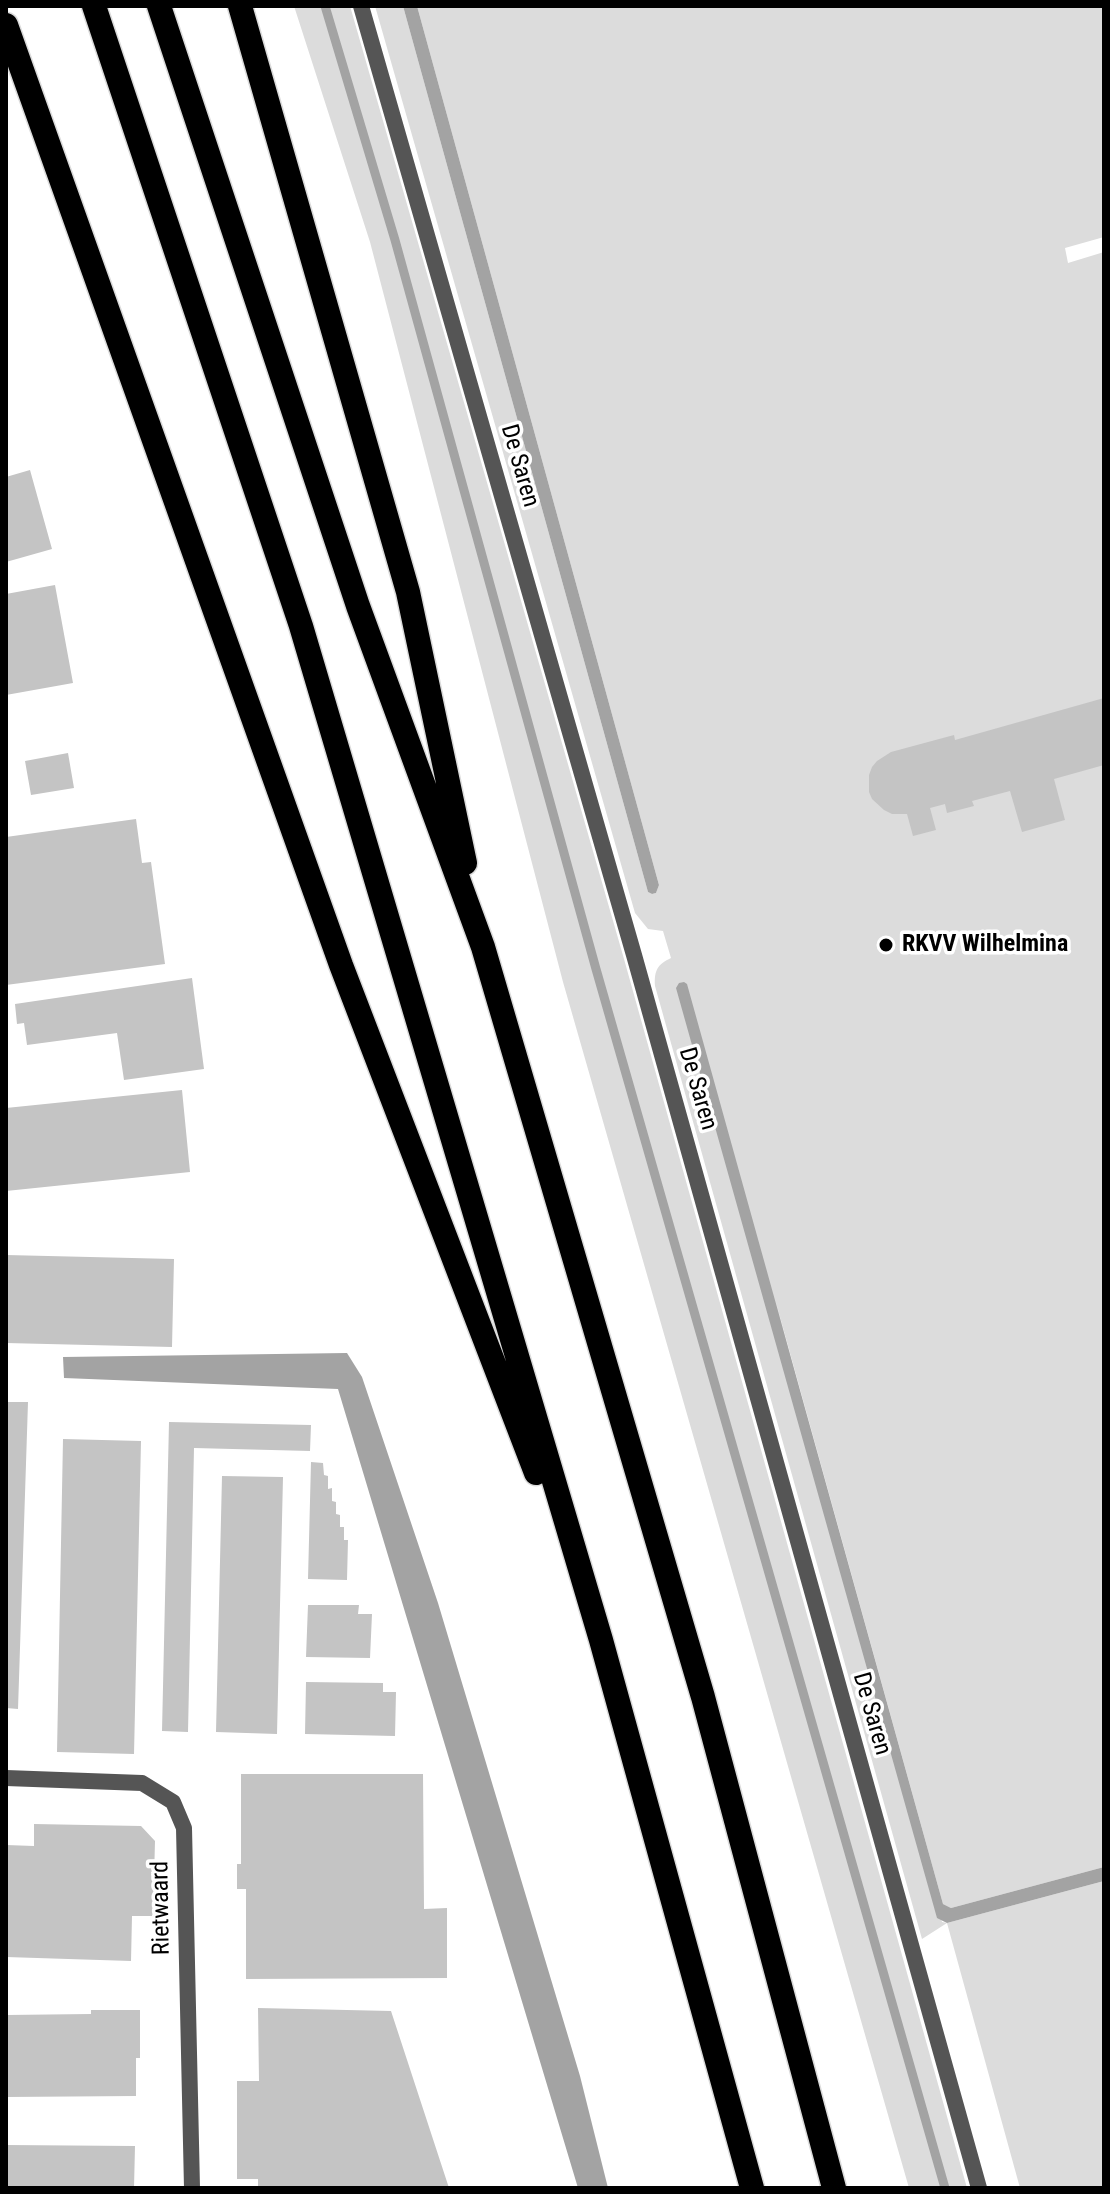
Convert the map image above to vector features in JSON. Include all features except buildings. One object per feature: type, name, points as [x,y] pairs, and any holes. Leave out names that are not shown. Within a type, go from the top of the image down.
[{"type":"highway","points":[[94,6],[301,626],[601,1640],[752,2188]]},
{"type":"highway","points":[[159,6],[358,606],[483,947],[703,1697],[834,2188]]},
{"type":"highway","points":[[240,6],[408,592],[483,947]]},
{"type":"highway","points":[[6,25],[341,965],[601,1640]]},
{"type":"street","name":"De Saren","points":[[361,6],[634,955],[979,2188]]},
{"type":"street","name":"Rietwaard","points":[[6,1778],[142,1783],[173,1802],[184,1828],[192,2188]]},
{"type":"shaded area","points":[[294,6],[350,6],[624,959],[967,2188],[909,2188],[563,982],[370,242]]},
{"type":"shaded area","name":"RKVV Wilhelmina","points":[[375,6],[403,6],[648,892],[652,894],[656,893],[659,885],[417,6],[1104,6],[1104,237],[1065,248],[1068,263],[1104,252],[1104,1867],[951,1908],[943,1904],[775,1299],[942,1922],[947,1923],[922,1939],[655,986],[658,968],[671,958],[663,931],[648,929],[635,913]]},
{"type":"shaded area","points":[[403,6],[417,6],[659,885],[656,893],[648,892]]},
{"type":"shaded area","points":[[684,982],[943,1904],[951,1908],[1104,1867],[1104,1881],[947,1923],[937,1918],[676,988]]},
{"type":"shaded area","points":[[347,1353],[362,1377],[438,1603],[580,2076],[608,2188],[578,2188],[338,1389],[64,1378],[63,1357]]},
{"type":"shaded area","points":[[1104,1881],[1104,2188],[1020,2188],[947,1923]]},
{"type":"waterway","points":[[325,6],[395,240],[596,969],[945,2188]]},
{"type":"place","name":"RKVV Wilhelmina","points":[[886,945]]}]
